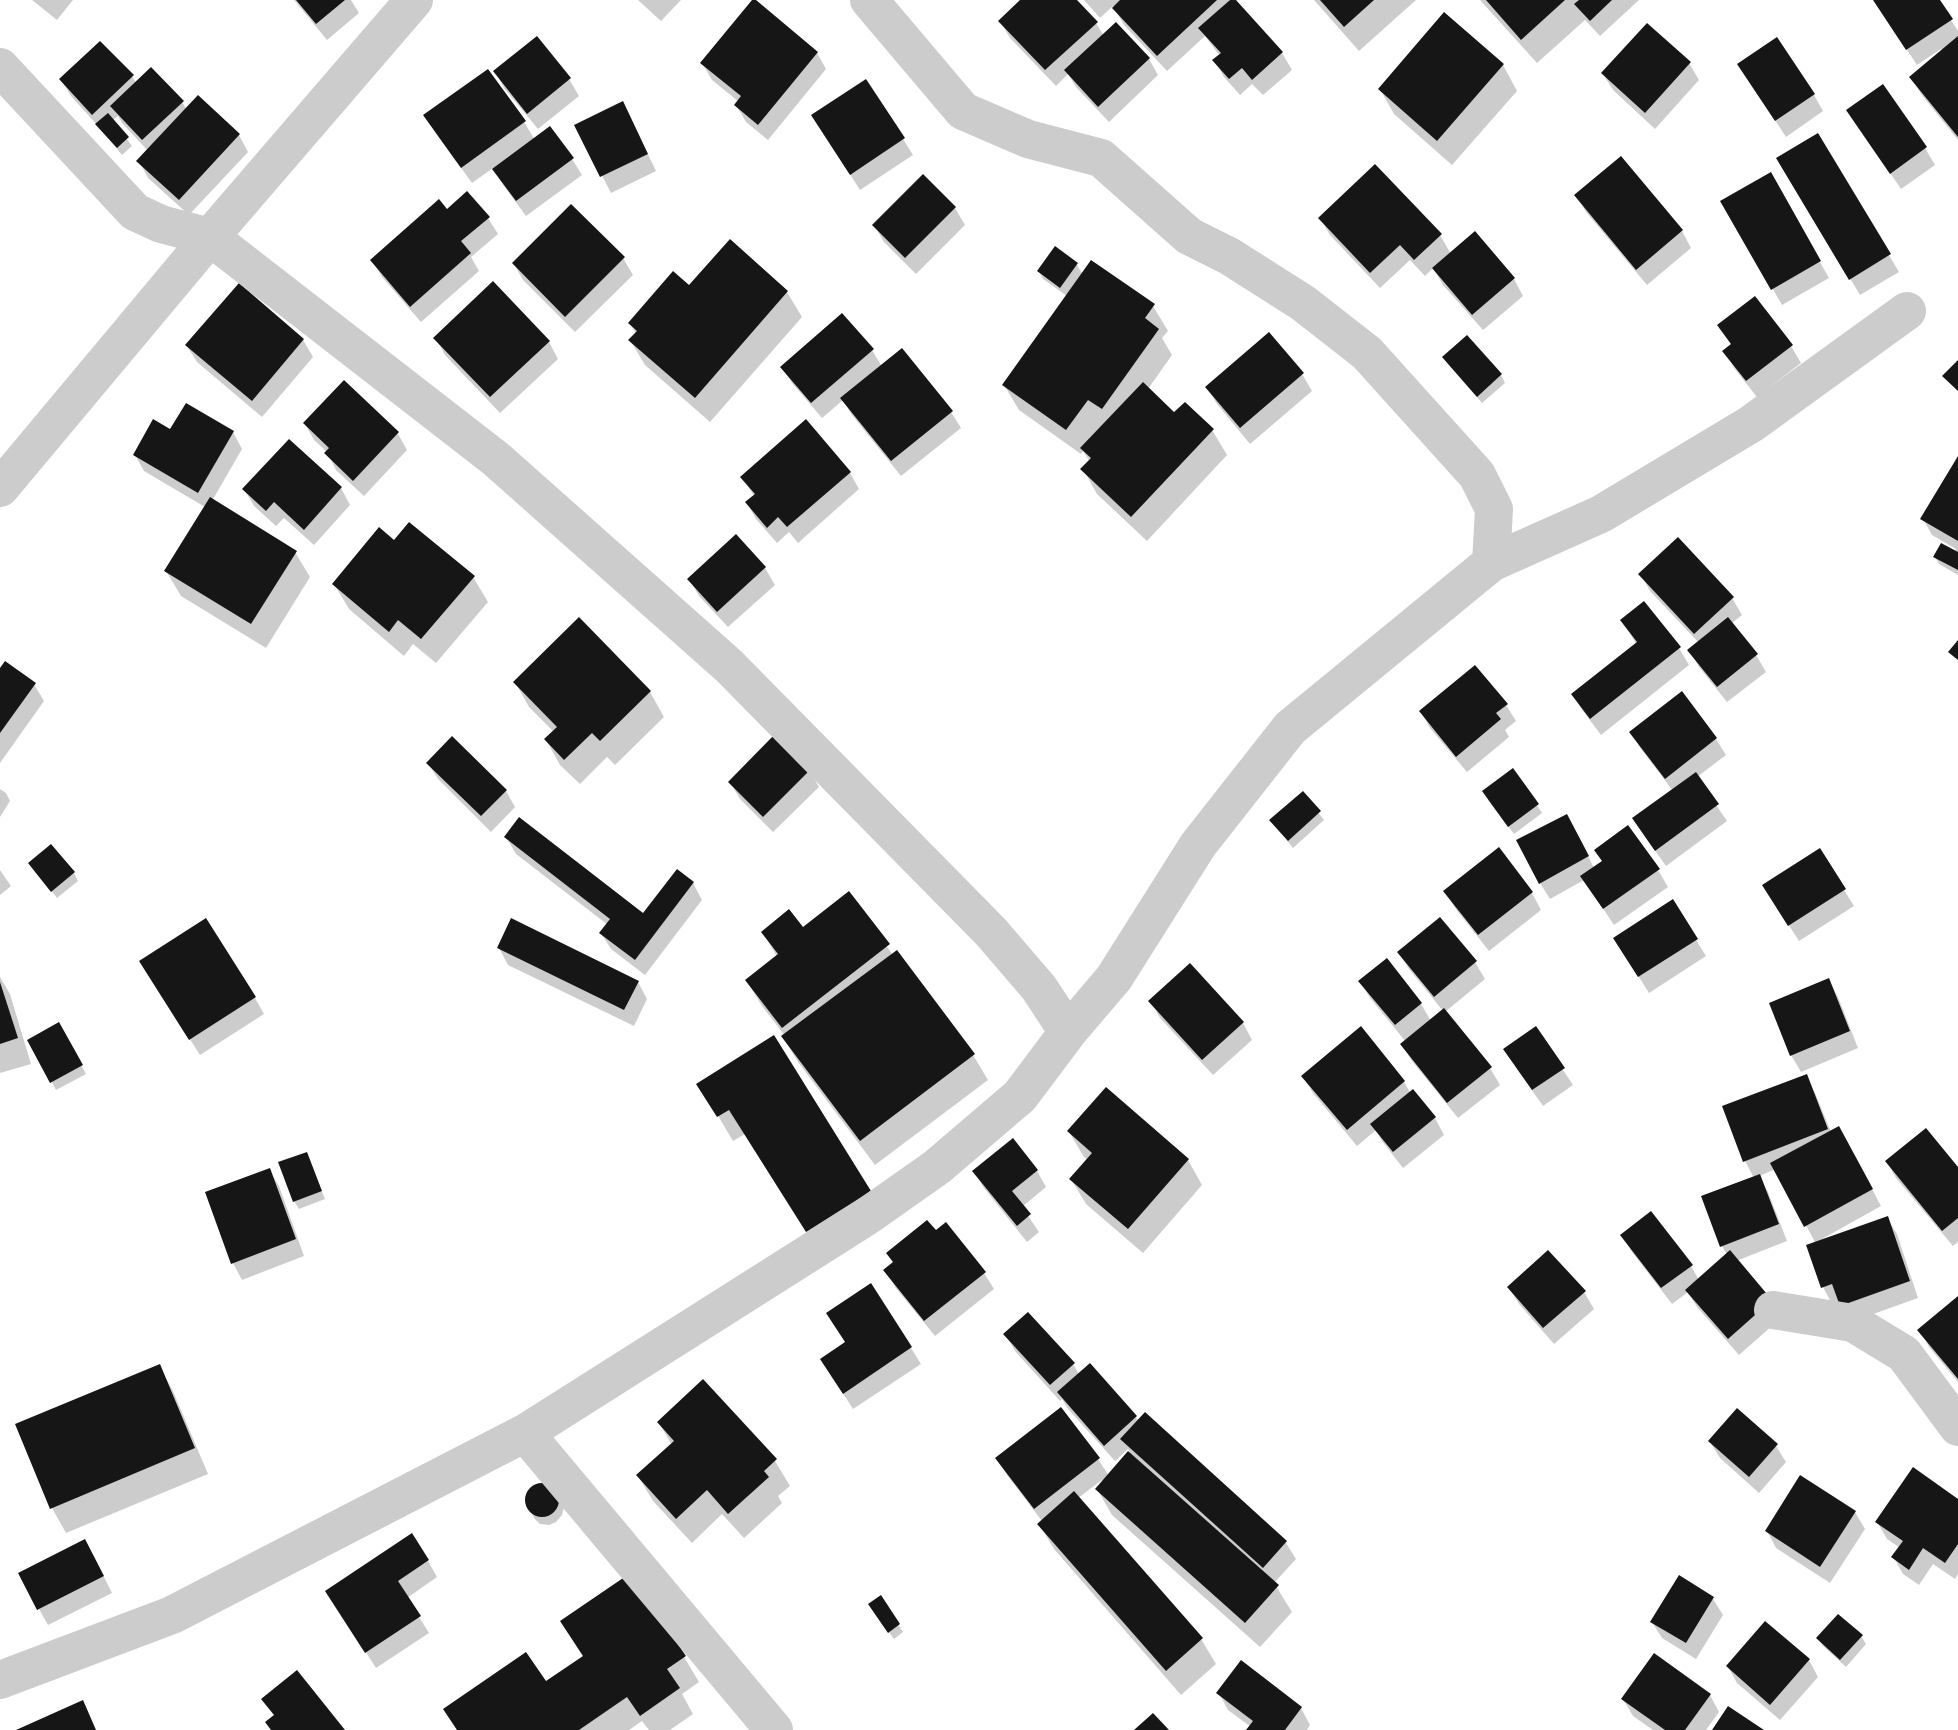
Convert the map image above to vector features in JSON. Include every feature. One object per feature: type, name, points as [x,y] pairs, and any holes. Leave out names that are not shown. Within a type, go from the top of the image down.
[{"type":"street","points":[[0,488],[210,237],[414,0]]},
{"type":"street","points":[[869,0],[963,111],[1028,139],[1101,158],[1189,236],[1229,256],[1303,303],[1367,353],[1477,475],[1494,509],[1491,564]]},
{"type":"street","points":[[0,66],[135,212],[161,224],[210,237],[496,459],[729,666],[991,932],[1039,988],[1068,1032]]},
{"type":"street","points":[[0,1680],[172,1615],[525,1433],[866,1217],[937,1167],[1020,1096],[1068,1032],[1114,978],[1198,845],[1290,728],[1491,564],[1601,514],[1751,424],[1907,311]]},
{"type":"street","points":[[1773,1310],[1853,1324],[1904,1354],[1958,1427]]},
{"type":"street","points":[[525,1433],[774,1730]]},
{"type":"building","points":[[296,0],[345,0],[316,24]]},
{"type":"building","points":[[752,0],[756,0],[818,52],[758,125],[734,105],[741,96],[700,63]]},
{"type":"building","points":[[1020,0],[1077,0],[1098,22],[1045,70],[998,21]]},
{"type":"building","points":[[1120,0],[1217,0],[1157,56],[1112,8]]},
{"type":"building","points":[[1230,0],[1236,0],[1283,52],[1252,80],[1242,68],[1229,79],[1212,60],[1221,53],[1198,28]]},
{"type":"building","points":[[1320,0],[1374,0],[1344,27]]},
{"type":"building","points":[[1486,0],[1565,0],[1521,40]]},
{"type":"building","points":[[1579,0],[1612,0],[1590,21],[1574,4]]},
{"type":"building","points":[[1873,0],[1940,0],[1953,19],[1906,50]]},
{"type":"building","points":[[1444,12],[1504,64],[1437,141],[1378,89]]},
{"type":"building","points":[[1116,22],[1150,58],[1098,107],[1064,70]]},
{"type":"building","points":[[1647,23],[1691,62],[1645,113],[1601,73]]},
{"type":"building","points":[[537,36],[571,78],[527,114],[493,71]]},
{"type":"building","points":[[1958,36],[1958,137],[1909,77]]},
{"type":"building","points":[[1777,37],[1815,94],[1775,121],[1737,64]]},
{"type":"building","points":[[100,41],[134,75],[92,115],[59,79]]},
{"type":"building","points":[[151,67],[184,101],[142,140],[110,106]]},
{"type":"building","points":[[488,69],[526,121],[461,168],[423,115]]},
{"type":"building","points":[[866,79],[905,138],[850,175],[811,115]]},
{"type":"building","points":[[1883,84],[1927,147],[1890,174],[1846,110]]},
{"type":"building","points":[[198,95],[240,134],[179,200],[136,161]]},
{"type":"building","points":[[623,101],[648,154],[600,177],[574,125]]},
{"type":"building","points":[[108,113],[129,137],[117,148],[95,124]]},
{"type":"building","points":[[550,126],[574,158],[516,201],[492,169]]},
{"type":"building","points":[[1818,133],[1891,254],[1849,280],[1776,158]]},
{"type":"building","points":[[1621,156],[1683,230],[1636,270],[1574,195]]},
{"type":"building","points":[[1375,164],[1442,234],[1414,260],[1400,245],[1370,273],[1318,218]]},
{"type":"building","points":[[1771,172],[1821,261],[1771,290],[1720,201]]},
{"type":"building","points":[[923,174],[956,207],[905,258],[872,225]]},
{"type":"building","points":[[467,191],[490,217],[461,241],[471,253],[410,307],[370,260],[439,199],[447,209]]},
{"type":"building","points":[[571,204],[625,257],[565,317],[512,263]]},
{"type":"building","points":[[1475,231],[1515,278],[1472,315],[1432,268]]},
{"type":"building","points":[[730,239],[788,291],[695,398],[628,340],[637,331],[628,323],[673,271],[689,285]]},
{"type":"building","points":[[1055,246],[1078,263],[1060,288],[1037,271]]},
{"type":"building","points":[[1091,260],[1155,304],[1145,318],[1159,329],[1102,409],[1088,400],[1066,430],[1002,385]]},
{"type":"building","points":[[493,281],[550,341],[490,397],[433,338]]},
{"type":"building","points":[[239,283],[304,339],[252,401],[185,345]]},
{"type":"building","points":[[1755,296],[1793,345],[1746,381],[1722,351],[1731,344],[1717,325]]},
{"type":"building","points":[[842,313],[874,349],[811,403],[780,367]]},
{"type":"building","points":[[1269,332],[1304,373],[1240,428],[1205,387]]},
{"type":"building","points":[[1467,335],[1502,374],[1477,397],[1442,357]]},
{"type":"building","points":[[902,348],[953,411],[891,461],[840,398]]},
{"type":"building","points":[[1958,360],[1958,391],[1942,376]]},
{"type":"building","points":[[344,380],[399,432],[353,481],[324,453],[329,448],[303,423]]},
{"type":"building","points":[[1143,382],[1174,412],[1185,402],[1214,429],[1131,517],[1080,469],[1091,458],[1080,448]]},
{"type":"building","points":[[186,403],[234,431],[198,493],[133,455],[153,419],[170,429]]},
{"type":"building","points":[[806,419],[851,472],[787,527],[778,517],[767,528],[745,502],[755,494],[740,477]]},
{"type":"building","points":[[289,439],[342,487],[304,530],[274,502],[266,511],[242,489]]},
{"type":"building","points":[[1958,456],[1958,541],[1920,519]]},
{"type":"building","points":[[210,497],[297,551],[251,624],[164,571]]},
{"type":"building","points":[[409,522],[475,576],[421,639],[398,620],[389,632],[332,584],[379,527],[394,540]]},
{"type":"building","points":[[736,534],[766,567],[717,612],[687,579]]},
{"type":"building","points":[[1678,537],[1734,597],[1694,634],[1638,574]]},
{"type":"building","points":[[1941,543],[1958,552],[1958,570],[1933,557]]},
{"type":"building","points":[[1644,601],[1681,647],[1590,719],[1571,694],[1637,642],[1620,620]]},
{"type":"building","points":[[579,617],[651,691],[600,741],[592,733],[564,760],[544,739],[557,727],[513,682]]},
{"type":"building","points":[[1728,617],[1758,654],[1717,687],[1687,650]]},
{"type":"building","points":[[1958,640],[1958,660],[1948,652]]},
{"type":"building","points":[[5,661],[36,683],[0,733],[0,668]]},
{"type":"building","points":[[1475,665],[1508,704],[1496,713],[1501,719],[1456,757],[1419,711]]},
{"type":"building","points":[[1682,691],[1717,738],[1665,779],[1629,732]]},
{"type":"building","points":[[775,734],[811,769],[763,817],[728,782]]},
{"type":"building","points":[[452,736],[507,790],[481,816],[426,763]]},
{"type":"building","points":[[1513,768],[1539,804],[1508,827],[1482,791]]},
{"type":"building","points":[[1696,772],[1719,804],[1655,851],[1632,818]]},
{"type":"building","points":[[1303,791],[1321,811],[1288,841],[1269,820]]},
{"type":"building","points":[[1567,814],[1589,856],[1539,884],[1516,840]]},
{"type":"building","points":[[519,817],[643,913],[677,869],[694,882],[635,960],[599,933],[610,919],[504,837]]},
{"type":"building","points":[[1628,825],[1660,869],[1603,909],[1580,876],[1602,861],[1594,850]]},
{"type":"building","points":[[51,844],[75,872],[51,892],[28,863]]},
{"type":"building","points":[[1499,847],[1533,892],[1478,935],[1443,891]]},
{"type":"building","points":[[1820,848],[1846,889],[1788,926],[1762,885]]},
{"type":"building","points":[[849,891],[890,944],[782,1028],[745,980],[778,954],[761,932],[789,909],[803,927]]},
{"type":"building","points":[[1673,899],[1698,939],[1638,977],[1613,938]]},
{"type":"building","points":[[1440,917],[1477,961],[1434,997],[1397,952]]},
{"type":"building","points":[[206,918],[256,997],[189,1040],[139,961]]},
{"type":"building","points":[[511,918],[639,981],[624,1010],[497,948]]},
{"type":"building","points":[[897,950],[975,1054],[860,1141],[781,1036]]},
{"type":"building","points":[[1387,958],[1422,1003],[1395,1025],[1358,981]]},
{"type":"building","points":[[1190,963],[1244,1022],[1202,1060],[1148,1001]]},
{"type":"building","points":[[1829,978],[1850,1031],[1790,1056],[1769,1003]]},
{"type":"building","points":[[0,982],[18,1038],[0,1044]]},
{"type":"building","points":[[1444,1008],[1492,1067],[1447,1103],[1400,1044]]},
{"type":"building","points":[[59,1022],[83,1065],[50,1083],[27,1040]]},
{"type":"building","points":[[1361,1026],[1405,1081],[1347,1130],[1301,1076]]},
{"type":"building","points":[[1536,1026],[1565,1068],[1532,1090],[1503,1049]]},
{"type":"building","points":[[774,1035],[871,1191],[806,1232],[729,1110],[717,1117],[696,1084]]},
{"type":"building","points":[[1807,1074],[1828,1129],[1743,1162],[1722,1106]]},
{"type":"building","points":[[1106,1087],[1189,1159],[1128,1229],[1069,1179],[1092,1153],[1067,1131]]},
{"type":"building","points":[[1413,1089],[1436,1117],[1393,1152],[1370,1124]]},
{"type":"building","points":[[1839,1126],[1873,1189],[1804,1227],[1770,1163]]},
{"type":"building","points":[[1926,1128],[1958,1167],[1958,1218],[1942,1231],[1885,1161]]},
{"type":"building","points":[[1013,1138],[1038,1170],[1012,1191],[1031,1214],[1017,1226],[972,1171]]},
{"type":"building","points":[[307,1152],[322,1191],[293,1202],[278,1162]]},
{"type":"building","points":[[270,1168],[296,1239],[231,1264],[205,1192]]},
{"type":"building","points":[[1760,1174],[1779,1224],[1720,1247],[1701,1196]]},
{"type":"building","points":[[1651,1211],[1693,1265],[1661,1288],[1620,1235]]},
{"type":"building","points":[[1888,1216],[1910,1281],[1840,1306],[1832,1284],[1821,1288],[1806,1245]]},
{"type":"building","points":[[927,1220],[936,1230],[946,1222],[986,1272],[924,1321],[883,1270],[893,1262],[886,1253]]},
{"type":"building","points":[[1548,1250],[1586,1291],[1543,1328],[1507,1287]]},
{"type":"building","points":[[1730,1250],[1772,1300],[1728,1339],[1685,1290]]},
{"type":"building","points":[[871,1283],[912,1347],[843,1394],[820,1359],[845,1342],[826,1313]]},
{"type":"building","points":[[1958,1296],[1958,1379],[1917,1330]]},
{"type":"building","points":[[1028,1312],[1075,1363],[1050,1385],[1003,1334]]},
{"type":"building","points":[[1090,1363],[1137,1416],[1104,1446],[1057,1392]]},
{"type":"building","points":[[160,1364],[195,1448],[50,1509],[15,1424]]},
{"type":"building","points":[[703,1379],[777,1459],[764,1471],[769,1477],[728,1514],[707,1490],[676,1519],[636,1475],[674,1441],[657,1422]]},
{"type":"building","points":[[1061,1407],[1100,1458],[1034,1509],[995,1458]]},
{"type":"building","points":[[1737,1408],[1778,1444],[1749,1477],[1708,1441]]},
{"type":"building","points":[[1145,1412],[1287,1541],[1263,1568],[1120,1439]]},
{"type":"building","points":[[1128,1451],[1279,1585],[1245,1623],[1095,1489]]},
{"type":"building","points":[[1913,1467],[1958,1499],[1958,1544],[1945,1563],[1923,1548],[1909,1570],[1891,1557],[1903,1541],[1875,1522]]},
{"type":"building","points":[[1800,1475],[1856,1511],[1820,1567],[1765,1531]]},
{"type":"building","points":[[542,1483],[554,1488],[559,1500],[554,1512],[542,1517],[530,1512],[525,1500],[530,1488]]},
{"type":"building","points":[[1074,1491],[1203,1638],[1166,1671],[1037,1524]]},
{"type":"building","points":[[412,1533],[429,1560],[398,1581],[421,1616],[365,1653],[325,1591]]},
{"type":"building","points":[[85,1539],[104,1576],[37,1610],[18,1573]]},
{"type":"building","points":[[629,1574],[686,1656],[667,1669],[680,1688],[640,1716],[627,1697],[579,1730],[457,1730],[443,1709],[526,1652],[546,1681],[583,1656],[560,1621]]},
{"type":"building","points":[[1679,1575],[1714,1597],[1686,1643],[1650,1622]]},
{"type":"building","points":[[881,1595],[900,1624],[888,1633],[868,1604]]},
{"type":"building","points":[[1838,1614],[1863,1635],[1840,1660],[1816,1638]]},
{"type":"building","points":[[1765,1621],[1810,1659],[1770,1705],[1726,1666]]},
{"type":"building","points":[[1654,1653],[1711,1694],[1685,1730],[1665,1730],[1621,1699]]},
{"type":"building","points":[[1241,1660],[1302,1707],[1285,1730],[1246,1730],[1253,1721],[1216,1693]]},
{"type":"building","points":[[297,1670],[345,1730],[271,1730],[265,1722],[274,1715],[261,1699]]},
{"type":"building","points":[[83,1700],[96,1730],[16,1730]]},
{"type":"building","points":[[1728,1706],[1764,1730],[1712,1730]]},
{"type":"building","points":[[1153,1713],[1169,1730],[1134,1730]]}]
